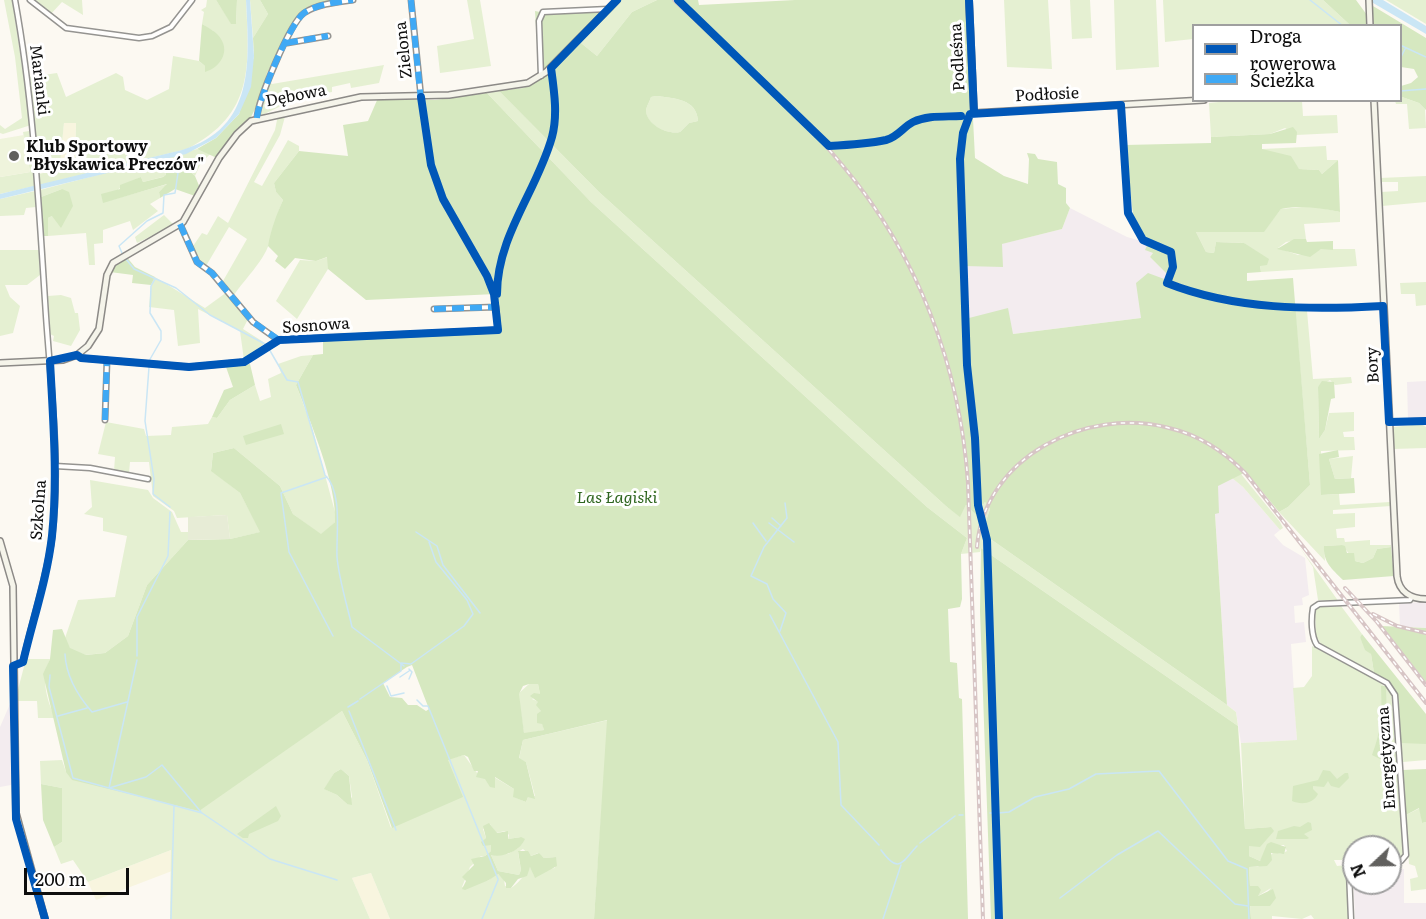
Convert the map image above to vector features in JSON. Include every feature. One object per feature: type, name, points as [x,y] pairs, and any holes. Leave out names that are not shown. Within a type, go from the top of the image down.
[{"type":"street","name":"Marianki","points":[[15,0],[28,75],[36,163]]},
{"type":"street","name":"Marianki","points":[[30,0],[66,28],[139,38],[152,36],[171,27],[192,0]]},
{"type":"street","points":[[257,118],[268,77],[305,12],[353,0]]},
{"type":"street","name":"Zielona","points":[[411,0],[421,97]]},
{"type":"street","name":"Dębowa","points":[[77,355],[90,344],[99,328],[107,275],[113,263],[180,224],[230,142],[242,128],[257,118],[361,97],[421,97],[520,85],[541,76],[617,0]]},
{"type":"street","name":"Podleśna","points":[[969,0],[974,113]]},
{"type":"street","points":[[1369,0],[1370,24]]},
{"type":"street","points":[[541,76],[539,21],[543,12],[609,9]]},
{"type":"street","points":[[286,43],[328,36]]},
{"type":"street","name":"Podłosie","points":[[974,113],[1192,101]]},
{"type":"street","name":"Bory","points":[[1374,102],[1397,576],[1402,589]]},
{"type":"street","name":"Szkolna","points":[[13,663],[23,658],[36,616],[48,560],[55,466],[36,163]]},
{"type":"street","points":[[180,224],[197,262],[212,273],[252,322],[279,340]]},
{"type":"street","name":"Sosnowa","points":[[0,363],[50,361],[77,355],[81,358],[189,368],[244,362],[279,340],[498,330],[496,307],[434,309]]},
{"type":"street","points":[[105,420],[107,360]]},
{"type":"street","points":[[1389,422],[1426,421]]},
{"type":"street","points":[[55,466],[90,468],[148,479]]},
{"type":"street","points":[[0,542],[13,586],[16,819],[45,919]]},
{"type":"street","points":[[1412,597],[1402,589],[1399,600],[1412,597],[1426,599]]},
{"type":"street","name":"Energetyczna","points":[[1399,600],[1315,606],[1312,612],[1313,636],[1320,647],[1387,683],[1395,695],[1406,855],[1402,860]]},
{"type":"street","points":[[1350,895],[1351,919]]},
{"type":"shaded area","points":[[64,123],[76,123],[75,163],[60,164]]},
{"type":"shaded area","points":[[1070,208],[1127,237],[1148,243],[1146,250],[1153,253],[1150,257],[1169,276],[1141,318],[1013,334],[969,319],[965,265],[1001,244],[1062,229]]},
{"type":"shaded area","points":[[1426,381],[1426,418],[1408,419],[1407,382]]},
{"type":"shaded area","points":[[1232,478],[1243,487],[1280,530],[1274,535],[1283,545],[1305,558],[1309,595],[1302,598],[1303,605],[1294,606],[1295,623],[1304,622],[1306,642],[1291,644],[1297,740],[1241,743],[1236,712],[1227,705],[1215,514],[1218,485]]},
{"type":"shaded area","points":[[1426,602],[1426,628],[1400,627],[1399,603]]},
{"type":"shaded area","points":[[10,704],[11,785],[0,787],[0,727]]},
{"type":"shaded area","points":[[171,850],[172,871],[96,900],[88,882]]},
{"type":"shaded area","points":[[1402,869],[1404,869],[1404,903],[1426,903],[1426,919],[1355,919],[1354,895],[1402,895]]},
{"type":"shaded area","points":[[371,873],[390,919],[370,919],[352,878]]},
{"type":"green space","points":[[4,0],[12,0],[31,125],[3,134],[0,133],[0,125],[5,129],[22,118],[15,57]]},
{"type":"green space","points":[[32,0],[82,0],[83,15],[62,2],[50,15]]},
{"type":"green space","points":[[207,0],[216,0],[231,23],[236,24],[237,0],[246,0],[247,67],[236,104],[225,120],[209,135],[187,149],[40,185],[39,174],[75,165],[76,123],[64,123],[60,164],[38,170],[30,77],[57,73],[66,97],[116,73],[123,77],[125,90],[147,100],[169,89],[173,56],[199,61],[205,66],[205,71],[213,31],[202,24],[204,12],[201,10],[206,7]]},
{"type":"green space","points":[[216,0],[237,0],[236,24],[231,24]]},
{"type":"green space","points":[[250,0],[260,0],[268,14],[253,38]]},
{"type":"green space","points":[[260,0],[345,0],[308,8],[297,19],[267,73],[261,97],[250,119],[236,132],[217,158],[197,149],[216,138],[239,114],[254,56],[253,38],[268,14]]},
{"type":"green space","points":[[467,0],[480,0],[491,66],[440,73],[437,46],[474,39]]},
{"type":"green space","points":[[620,0],[657,0],[632,12],[597,56],[581,43],[615,9],[612,8]]},
{"type":"green space","points":[[657,0],[698,0],[699,5],[795,0],[967,0],[975,158],[1004,176],[1028,184],[1029,159],[1027,153],[1035,154],[1038,159],[1057,162],[1058,184],[1066,188],[1066,203],[1070,208],[1062,229],[1002,244],[1003,267],[965,266],[969,318],[1008,308],[1013,334],[1141,318],[1136,283],[1148,273],[1167,280],[1169,276],[1150,257],[1153,253],[1145,250],[1149,241],[1134,223],[1125,145],[1211,143],[1211,137],[1270,134],[1293,127],[1297,132],[1296,143],[1262,144],[1262,149],[1291,156],[1299,169],[1319,170],[1322,174],[1338,160],[1340,212],[1296,207],[1281,209],[1264,232],[1196,232],[1206,252],[1214,253],[1216,242],[1244,243],[1269,259],[1267,265],[1260,266],[1261,272],[1247,273],[1247,281],[1293,278],[1310,485],[1288,507],[1279,512],[1246,472],[1218,486],[1219,513],[1215,514],[1227,705],[982,533],[990,509],[985,502],[976,515],[966,505],[960,517],[947,507],[599,192],[499,91],[523,88],[538,81],[612,8],[615,9],[581,43],[597,56],[632,12]],"holes":[[[651,97],[677,99],[689,104],[694,108],[698,121],[689,123],[680,132],[675,133],[659,128],[650,121],[646,111]]]},
{"type":"green space","points":[[1004,0],[1048,0],[1052,69],[1007,67]]},
{"type":"green space","points":[[1070,0],[1090,0],[1092,38],[1072,39]]},
{"type":"green space","points":[[1114,0],[1156,0],[1159,67],[1116,70]]},
{"type":"green space","points":[[1163,0],[1323,0],[1349,24],[1192,24],[1192,39],[1165,42]]},
{"type":"green space","points":[[1323,0],[1356,0],[1367,15],[1368,24],[1349,24]]},
{"type":"green space","points":[[1386,0],[1426,0],[1426,24]]},
{"type":"green space","points":[[1373,6],[1426,38],[1426,110],[1419,103],[1402,97],[1402,86],[1411,83],[1418,77],[1414,69],[1402,67],[1402,24],[1373,24]]},
{"type":"green space","points":[[535,11],[545,13],[604,11],[539,76]]},
{"type":"green space","points":[[202,24],[213,30],[219,37],[224,50],[219,63],[205,72],[205,66],[199,61]]},
{"type":"green space","points":[[384,65],[379,83],[351,88],[350,83],[332,87],[332,92],[298,98],[260,116],[268,81],[272,84]]},
{"type":"green space","points":[[499,91],[599,192],[947,507],[960,516],[966,505],[976,515],[985,502],[990,509],[982,533],[1227,705],[1236,712],[1238,726],[981,548],[980,552],[961,554],[967,538],[927,507],[591,202],[487,93]]},
{"type":"green space","name":"Las Łagiski","points":[[487,93],[591,202],[927,507],[967,538],[961,554],[962,599],[960,607],[948,609],[950,662],[957,663],[959,698],[962,699],[968,919],[594,919],[607,720],[523,740],[519,758],[526,762],[535,799],[528,797],[526,802],[513,797],[514,789],[495,777],[495,788],[490,787],[485,779],[476,777],[478,771],[474,771],[468,757],[464,755],[448,760],[463,797],[392,828],[367,760],[342,711],[199,811],[72,780],[66,772],[43,674],[50,659],[53,630],[62,629],[70,648],[86,655],[105,653],[128,636],[147,585],[188,540],[230,539],[260,532],[240,493],[211,471],[213,453],[234,448],[280,486],[293,514],[321,534],[335,522],[332,490],[327,471],[296,385],[313,355],[323,354],[323,340],[499,331],[496,294],[366,300],[328,269],[327,257],[316,261],[295,258],[285,269],[275,261],[278,256],[268,246],[283,200],[276,192],[274,183],[299,151],[348,156],[343,125],[368,121],[378,98],[435,100]],"holes":[[[412,665],[429,709],[426,711],[417,705],[408,705],[402,698],[390,697],[383,683]],[[538,684],[540,694],[534,693],[530,696],[538,702],[536,705],[541,711],[537,714],[537,723],[542,724],[544,730],[524,733],[519,694],[523,686]]]},
{"type":"green space","points":[[651,97],[677,99],[689,104],[694,108],[698,121],[689,123],[680,132],[675,133],[658,128],[650,121],[646,111]]},
{"type":"green space","points":[[1402,97],[1419,103],[1425,109],[1426,128],[1409,129],[1407,104],[1396,104],[1395,102],[1402,102]]},
{"type":"green space","points":[[1302,102],[1303,116],[1337,115],[1338,133],[1296,135],[1285,128],[1270,134],[1211,137],[1209,103]]},
{"type":"green space","points":[[286,113],[280,135],[254,182],[262,186],[288,140],[299,146],[299,151],[274,183],[276,192],[283,200],[266,251],[234,295],[223,281],[247,239],[229,227],[206,266],[197,259],[191,249],[202,233],[207,235],[218,216],[228,223],[275,130],[278,115]]},
{"type":"green space","points":[[29,131],[35,186],[0,194],[0,177],[30,172],[23,132]]},
{"type":"green space","name":"Klub Sportowy \"Błyskawica Preczów\"","points":[[24,135],[30,172],[0,177],[0,139]]},
{"type":"green space","points":[[1326,146],[1327,160],[1338,160],[1322,174],[1319,170],[1299,169],[1262,149]]},
{"type":"green space","points":[[197,149],[210,154],[200,165],[195,176],[179,162],[165,164],[166,176],[143,182],[141,177],[120,188],[104,202],[168,184],[159,192],[160,198],[150,204],[158,211],[133,230],[130,221],[103,230],[103,243],[94,244],[95,265],[89,265],[86,233],[48,236],[48,218],[52,216],[62,189],[41,197],[40,190]]},
{"type":"green space","points":[[179,162],[195,176],[200,188],[195,196],[175,189],[160,198],[159,192],[167,184],[103,203],[101,194],[120,189],[120,185],[141,177],[143,182],[163,177],[166,175],[165,164]]},
{"type":"green space","points":[[1426,176],[1426,202],[1382,206],[1381,192],[1398,191],[1398,182],[1380,182],[1380,178]]},
{"type":"green space","points":[[62,189],[69,192],[73,206],[61,228],[52,216],[48,218],[48,236],[43,236],[41,197]]},
{"type":"green space","points":[[35,191],[36,207],[26,208],[24,215],[0,216],[0,199]]},
{"type":"green space","points":[[1312,206],[1340,212],[1340,222],[1304,224],[1306,239],[1286,242],[1278,248],[1298,255],[1321,249],[1355,249],[1357,266],[1261,272],[1260,266],[1244,243],[1216,242],[1214,253],[1206,252],[1196,232],[1263,232],[1281,209]]},
{"type":"green space","points":[[164,215],[174,225],[137,243],[135,237]]},
{"type":"green space","points":[[1294,239],[1306,239],[1307,242],[1333,241],[1333,250],[1321,249],[1310,257],[1277,249]]},
{"type":"green space","points":[[0,250],[39,250],[40,275],[27,285],[5,285],[10,297],[20,306],[13,333],[0,336]]},
{"type":"green space","points":[[125,255],[135,267],[155,277],[151,285],[132,283],[133,275],[110,272]]},
{"type":"green space","points":[[328,257],[328,269],[297,319],[276,301],[300,260],[316,261]]},
{"type":"green space","points":[[155,277],[205,308],[227,292],[248,319],[243,329],[265,343],[244,360],[240,331],[198,309],[200,343],[178,346],[174,310],[149,307],[151,285]]},
{"type":"green space","points":[[1426,282],[1426,305],[1416,306],[1415,294],[1401,294],[1400,283]]},
{"type":"green space","points":[[61,295],[71,298],[75,313],[78,313],[80,330],[71,346],[53,341],[54,336],[50,334],[48,296]]},
{"type":"green space","points":[[1295,309],[1307,311],[1313,379],[1351,377],[1352,383],[1335,385],[1330,380],[1318,387],[1319,439],[1325,430],[1329,413],[1354,412],[1354,431],[1343,432],[1344,437],[1354,437],[1355,450],[1321,451],[1321,495],[1339,494],[1340,505],[1390,502],[1391,506],[1333,510],[1333,514],[1355,513],[1355,527],[1336,529],[1337,538],[1344,538],[1345,542],[1370,540],[1370,545],[1391,545],[1391,547],[1377,549],[1373,558],[1363,563],[1355,561],[1342,545],[1324,546],[1325,561],[1279,512],[1288,507],[1310,485]]},
{"type":"green space","points":[[313,355],[296,385],[312,427],[335,512],[335,522],[321,535],[293,514],[280,486],[234,448],[213,453],[211,470],[240,493],[261,532],[230,539],[227,515],[177,518],[174,511],[153,496],[149,462],[130,462],[129,473],[114,471],[115,457],[98,454],[106,422],[144,429],[146,436],[171,435],[172,427],[208,424],[212,417],[217,418],[230,400],[255,385],[260,401],[271,397],[268,379],[281,373],[278,364],[301,356]]},
{"type":"green space","points":[[250,364],[255,385],[230,400],[217,418],[212,417],[224,390],[233,387],[226,367]]},
{"type":"green space","points":[[1322,381],[1334,382],[1335,398],[1331,399],[1325,430],[1319,439],[1318,387]]},
{"type":"green space","points":[[281,424],[284,434],[246,445],[243,436]]},
{"type":"green space","points":[[1421,424],[1426,427],[1426,448],[1393,449],[1394,427]]},
{"type":"green space","points":[[1338,450],[1339,457],[1329,459],[1335,479],[1354,478],[1355,493],[1321,495],[1319,454]]},
{"type":"green space","points":[[1353,456],[1351,478],[1335,479],[1329,459]]},
{"type":"green space","points":[[1241,474],[1283,528],[1280,530],[1243,487],[1232,478]]},
{"type":"green space","points":[[90,480],[148,490],[153,498],[172,512],[181,532],[188,532],[188,540],[147,585],[128,636],[105,653],[85,655],[70,649],[65,638],[78,600],[115,597],[127,536],[103,531],[103,518],[84,514],[92,507]]},
{"type":"green space","points":[[227,515],[230,539],[188,540],[188,517]]},
{"type":"green space","points":[[1299,546],[1339,602],[1318,600],[1313,567]]},
{"type":"green space","points":[[1324,546],[1345,546],[1347,553],[1354,553],[1355,561],[1363,563],[1373,558],[1377,549],[1391,547],[1394,576],[1343,580],[1329,565],[1324,552]]},
{"type":"green space","points":[[981,548],[1238,726],[1245,829],[1271,827],[1274,831],[1260,847],[1249,846],[1249,856],[1260,861],[1267,844],[1271,842],[1286,847],[1284,854],[1271,853],[1272,860],[1267,866],[1249,867],[1250,886],[1258,886],[1261,890],[1258,896],[1273,889],[1276,898],[1270,906],[1250,906],[1251,919],[991,919],[980,611]]},
{"type":"green space","points":[[1341,606],[1362,634],[1360,637],[1371,654],[1374,673],[1323,647],[1316,636],[1315,610],[1319,607]]},
{"type":"green space","points":[[1381,626],[1426,628],[1426,682]]},
{"type":"green space","points":[[1362,634],[1426,714],[1426,744],[1401,743],[1394,688],[1374,673],[1371,654],[1365,650],[1360,637]]},
{"type":"green space","points":[[1312,646],[1373,678],[1391,691],[1404,854],[1402,857],[1402,835],[1342,835],[1342,860],[1334,860],[1337,866],[1342,865],[1342,895],[1348,895],[1349,919],[1314,919],[1311,915],[1302,919],[1272,916],[1272,919],[1251,919],[1250,905],[1256,905],[1271,888],[1258,896],[1250,886],[1249,867],[1258,867],[1274,852],[1281,854],[1287,851],[1284,845],[1279,845],[1269,849],[1260,861],[1249,856],[1249,846],[1271,827],[1245,829],[1241,743],[1297,740],[1293,688],[1304,687],[1312,676]]},
{"type":"green space","points":[[26,659],[50,659],[45,681],[49,703],[55,718],[38,718],[37,701],[15,701]]},
{"type":"green space","points":[[529,684],[538,684],[540,694],[532,699],[539,702],[541,711],[537,722],[542,723],[544,730],[524,734],[518,694]]},
{"type":"green space","points":[[1381,686],[1386,686],[1388,764],[1385,766],[1382,760],[1372,755],[1381,721]]},
{"type":"green space","points":[[342,711],[367,760],[391,828],[448,759],[464,755],[480,777],[493,780],[494,777],[514,789],[514,797],[526,802],[528,797],[535,796],[526,762],[519,759],[523,740],[608,720],[594,919],[390,919],[371,873],[352,878],[370,919],[170,919],[171,850],[88,882],[73,860],[61,864],[54,847],[62,842],[62,788],[41,784],[40,761],[62,760],[66,772],[293,744]],"holes":[[[341,769],[349,776],[352,797],[347,804],[337,795],[325,789],[334,773]],[[490,824],[496,833],[505,831],[509,835],[508,839],[521,837],[518,848],[508,854],[491,855],[498,871],[519,875],[521,870],[518,852],[523,849],[531,856],[538,853],[544,858],[556,857],[555,868],[547,869],[539,875],[533,874],[533,868],[530,867],[511,888],[505,886],[504,880],[497,873],[489,880],[462,887],[470,867],[481,856],[491,851],[492,845],[482,842],[486,838],[483,829]]]},
{"type":"green space","points":[[1401,743],[1426,744],[1426,760],[1403,762]]},
{"type":"green space","points":[[341,769],[349,776],[352,805],[324,789],[334,773]]},
{"type":"green space","points":[[1426,769],[1426,822],[1422,823],[1419,808],[1406,815],[1403,770]]},
{"type":"green space","points":[[1323,770],[1330,771],[1337,779],[1348,773],[1349,778],[1339,788],[1331,786],[1328,781],[1324,787],[1313,786],[1318,794],[1310,802],[1292,801],[1293,786],[1318,780]]},
{"type":"green space","points":[[41,784],[62,788],[62,842],[54,847],[43,820]]},
{"type":"green space","points":[[276,806],[281,816],[278,821],[249,834],[248,838],[237,834]]},
{"type":"green space","points":[[1420,808],[1422,823],[1426,822],[1426,889],[1411,891],[1410,879],[1418,877],[1415,866],[1409,864],[1406,815]]},
{"type":"green space","points":[[1308,822],[1311,823],[1312,830],[1304,834],[1309,838],[1276,839],[1278,831],[1294,826],[1300,827]]},
{"type":"green space","points":[[489,823],[497,833],[508,831],[508,839],[521,837],[525,839],[511,853],[491,855],[498,871],[519,875],[521,870],[518,851],[528,851],[531,856],[539,853],[544,858],[556,857],[557,866],[535,878],[530,867],[527,876],[518,879],[511,888],[506,888],[506,883],[498,874],[465,890],[462,889],[466,881],[462,877],[474,865],[471,859],[485,856],[491,851],[491,845],[483,846],[481,842],[486,838],[483,826]]},
{"type":"water","points":[[246,0],[250,0],[254,56],[251,87],[239,114],[216,138],[186,154],[0,199],[0,194],[182,150],[206,140],[224,126],[236,109],[243,90],[247,68]]},
{"type":"water","points":[[1368,0],[1383,0],[1426,26],[1426,34]]},
{"type":"waterway","points":[[1310,0],[1340,24]]},
{"type":"waterway","points":[[1402,46],[1426,57]]},
{"type":"waterway","points":[[1402,55],[1405,49]]},
{"type":"waterway","points":[[1402,91],[1426,89]]},
{"type":"waterway","points":[[122,253],[119,246],[147,221],[163,213],[164,195],[175,193],[178,173],[168,168]]},
{"type":"waterway","points":[[126,259],[134,269],[176,288],[210,315],[265,344]]},
{"type":"waterway","points":[[149,361],[161,340],[161,331],[150,313],[151,286],[155,279]]},
{"type":"waterway","points":[[269,349],[287,380],[298,382],[325,475],[334,492],[337,514],[338,566],[352,627],[404,666]]},
{"type":"waterway","points":[[149,367],[145,421],[154,479],[153,494],[170,507]]},
{"type":"waterway","points":[[327,477],[281,493],[289,552],[333,636]]},
{"type":"waterway","points":[[780,631],[786,613],[773,599],[767,584],[751,576],[764,547],[787,518],[785,503]]},
{"type":"waterway","points":[[137,656],[137,617],[168,556],[170,512]]},
{"type":"waterway","points":[[772,518],[781,526]]},
{"type":"waterway","points":[[753,523],[766,541]]},
{"type":"waterway","points":[[769,523],[794,542]]},
{"type":"waterway","points":[[416,532],[437,546],[443,565],[480,613]]},
{"type":"waterway","points":[[360,699],[401,671],[401,663],[411,664],[464,626],[473,614],[467,600],[436,562],[429,542]]},
{"type":"waterway","points":[[770,615],[838,742],[841,805],[879,845]]},
{"type":"waterway","points":[[65,654],[74,685],[92,712],[127,702]]},
{"type":"waterway","points":[[137,660],[109,788],[202,813],[270,859],[337,880]]},
{"type":"waterway","points":[[409,669],[412,672],[409,679]]},
{"type":"waterway","points":[[400,677],[409,671]]},
{"type":"waterway","points":[[50,675],[49,687],[73,778],[109,788],[146,777],[162,765],[201,812]]},
{"type":"waterway","points":[[387,686],[391,696],[404,693]]},
{"type":"waterway","points":[[417,700],[423,706],[428,706],[498,879]]},
{"type":"waterway","points":[[348,707],[358,701]]},
{"type":"waterway","points":[[58,716],[87,708]]},
{"type":"waterway","points":[[349,711],[396,830]]},
{"type":"waterway","points":[[998,813],[1009,812],[1035,797],[1069,789],[1096,774],[1159,771],[1228,861],[1247,869],[1249,919]]},
{"type":"waterway","points":[[171,919],[174,806]]},
{"type":"waterway","points":[[920,843],[955,816]]},
{"type":"waterway","points":[[1060,898],[1117,855],[1158,831],[1235,904],[1248,906]]},
{"type":"waterway","points":[[881,850],[896,864],[904,861],[917,846]]},
{"type":"waterway","points":[[883,919],[901,865]]},
{"type":"waterway","points":[[482,919],[498,880]]},
{"type":"railway","points":[[674,0],[804,122],[870,200],[913,275],[931,314],[945,355],[956,397],[968,483],[983,919]]},
{"type":"railway","points":[[977,547],[984,515],[998,487],[1019,464],[1044,446],[1074,432],[1105,425],[1137,423],[1180,431],[1211,445],[1246,474],[1426,703]]},
{"type":"railway","points":[[1345,588],[1377,622],[1426,685]]},
{"type":"railway","points":[[1373,614],[1397,626],[1426,633]]},
{"type":"marked path","points":[[257,118],[263,95],[276,63],[298,20],[304,13],[315,7],[353,0]]},
{"type":"marked path","points":[[411,0],[421,101]]},
{"type":"marked path","points":[[286,43],[328,36]]},
{"type":"marked path","points":[[180,224],[197,262],[212,273],[253,322],[279,340]]},
{"type":"marked path","points":[[434,309],[496,307]]},
{"type":"marked path","points":[[105,420],[107,360]]},
{"type":"cycle path","points":[[497,294],[503,253],[545,157],[554,129],[555,111],[551,68],[617,0]]},
{"type":"cycle path","points":[[678,0],[829,146],[886,140],[919,120],[931,117],[961,116]]},
{"type":"cycle path","points":[[969,0],[974,113]]},
{"type":"cycle path","points":[[45,919],[16,819],[13,666],[23,662],[52,536],[55,470],[50,361],[77,355],[81,358],[189,367],[244,362],[279,340],[498,330],[494,294],[487,276],[443,199],[431,165],[421,97]]},
{"type":"cycle path","points":[[999,919],[987,540],[978,505],[975,438],[967,365],[960,159],[963,133],[970,114],[1121,105],[1128,213],[1143,240],[1171,252],[1173,267],[1167,283],[1219,299],[1274,306],[1301,308],[1383,306],[1389,422],[1426,421]]},
{"type":"place","name":"Klub Sportowy \"Błyskawica Preczów\"","points":[[14,156]]}]
